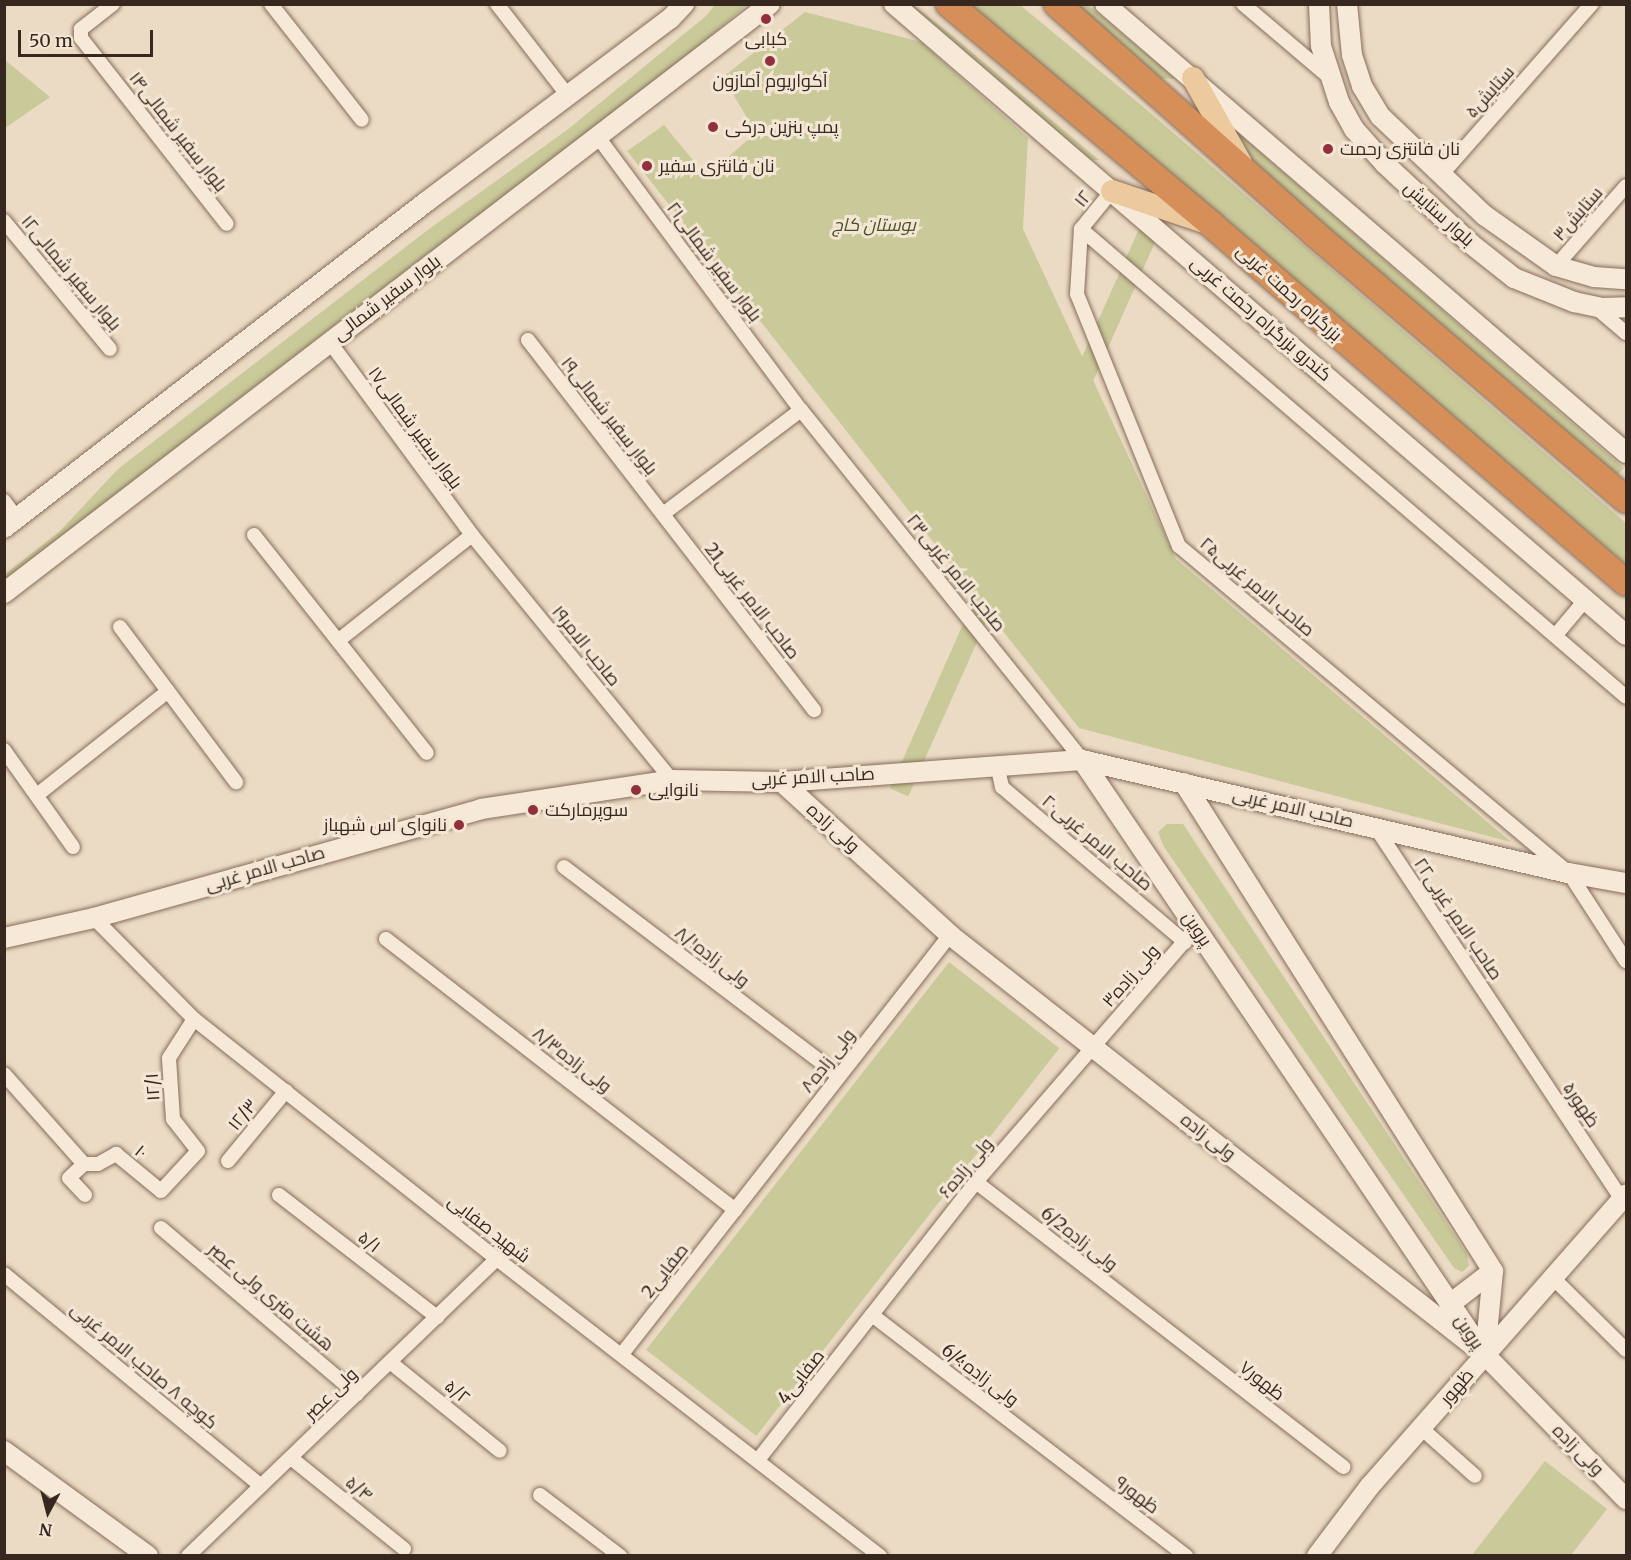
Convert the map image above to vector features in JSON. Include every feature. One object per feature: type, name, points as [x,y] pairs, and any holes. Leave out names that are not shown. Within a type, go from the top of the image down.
[{"type":"highway","name":"بزرگراه رحمت غربی","points":[[949,4],[1212,225],[1626,583]]},
{"type":"highway","points":[[1057,4],[1246,172],[1626,500]]},
{"type":"main road","points":[[1193,78],[1246,172]]},
{"type":"main road","points":[[1112,190],[1212,225]]},
{"type":"street","name":"بلوار سفیر شمالی۱۴","points":[[113,4],[81,28],[80,33],[227,224]]},
{"type":"street","points":[[271,4],[362,120]]},
{"type":"street","points":[[497,4],[568,96]]},
{"type":"street","points":[[4,501],[11,523],[670,19],[684,4]]},
{"type":"street","name":"بلوار سفیر شمالی","points":[[4,593],[770,4]]},
{"type":"street","points":[[877,4],[898,8]]},
{"type":"street","points":[[1105,4],[1626,453]]},
{"type":"street","points":[[1243,4],[1329,76]]},
{"type":"street","name":"بلوار ستایش","points":[[1319,4],[1321,46],[1338,102],[1354,129],[1385,164],[1471,244],[1509,275],[1544,291],[1594,306],[1626,307]]},
{"type":"street","name":"بلوار ستایش","points":[[1347,4],[1352,55],[1362,86],[1380,116],[1484,215],[1556,266],[1593,277],[1626,279]]},
{"type":"street","name":"ستایش۵","points":[[1441,175],[1592,4]]},
{"type":"street","name":"کندرو بزرگراه رحمت غربی","points":[[898,8],[1626,635]]},
{"type":"street","name":"بلوار سفیر شمالی۲۱","points":[[598,137],[801,410]]},
{"type":"street","name":"ستایش۳","points":[[1556,266],[1626,186]]},
{"type":"street","name":"۱۲","points":[[1081,229],[1112,190]]},
{"type":"street","name":"بلوار سفیر شمالی۱۲","points":[[4,221],[110,348]]},
{"type":"street","points":[[1081,229],[1626,697]]},
{"type":"street","name":"صاحب الامر غربی۲۵","points":[[1081,229],[1077,294],[1179,546],[1569,873],[1626,961]]},
{"type":"street","points":[[1509,275],[1529,247]]},
{"type":"street","points":[[1594,306],[1626,333]]},
{"type":"street","name":"بلوار سفیر شمالی۱۹","points":[[528,340],[663,514]]},
{"type":"street","name":"بلوار سفیر شمالی۱۷","points":[[329,342],[472,535]]},
{"type":"street","points":[[663,514],[801,410]]},
{"type":"street","name":"صاحب الامر غربی۲۳","points":[[801,410],[1082,760]]},
{"type":"street","name":"21صاحب الامر غربی","points":[[663,514],[814,710]]},
{"type":"street","points":[[254,535],[427,753]]},
{"type":"street","points":[[339,640],[472,535]]},
{"type":"street","name":"صاحب الامر۱۹","points":[[472,535],[672,780]]},
{"type":"street","points":[[1555,636],[1586,599]]},
{"type":"street","points":[[120,627],[236,782]]},
{"type":"street","points":[[37,795],[168,691]]},
{"type":"street","points":[[4,750],[73,847]]},
{"type":"street","name":"صاحب الامر غربی","points":[[4,938],[94,918],[481,809],[672,780],[782,782],[1082,760],[1569,873],[1626,883]]},
{"type":"street","name":"پروین","points":[[1082,760],[1191,935],[1485,1355]]},
{"type":"street","name":"صاحب الامر غربی۲۰","points":[[997,765],[1002,787],[1191,935]]},
{"type":"street","name":"ولی زاده","points":[[782,782],[950,935],[1485,1355],[1626,1499]]},
{"type":"street","points":[[1184,783],[1493,1271],[1450,1304]]},
{"type":"street","name":"صاحب الامر غربی٢٢","points":[[1376,828],[1510,1030]]},
{"type":"street","name":"ولی زاده۸/۱","points":[[564,867],[839,1076]]},
{"type":"street","name":"شهید صفایی","points":[[94,918],[194,1019],[875,1554]]},
{"type":"street","name":"ولی زاده۸","points":[[735,1210],[950,935]]},
{"type":"street","name":"ولی زاده۳","points":[[1093,1047],[1191,935]]},
{"type":"street","name":"ولی زاده۸/۳","points":[[386,939],[735,1210]]},
{"type":"street","name":"۱۲/۱","points":[[194,1019],[169,1058],[172,1119],[198,1151]]},
{"type":"street","name":"ظهور۵","points":[[1510,1030],[1624,1197]]},
{"type":"street","name":"ولی زاده۶","points":[[872,1315],[976,1182],[1093,1047]]},
{"type":"street","points":[[4,1074],[84,1164],[69,1178],[85,1195]]},
{"type":"street","name":"۱۲/۳","points":[[228,1161],[286,1091]]},
{"type":"street","name":"۱۰","points":[[84,1164],[98,1164],[116,1154],[161,1191],[198,1151]]},
{"type":"street","name":"6/2ولی زاده","points":[[976,1182],[1160,1324]]},
{"type":"street","name":"۵/۱","points":[[279,1195],[437,1317]]},
{"type":"street","name":"ظهور","points":[[1325,1553],[1370,1486],[1624,1197]]},
{"type":"street","name":"2صفایی","points":[[622,1354],[735,1210]]},
{"type":"street","name":"هشت متری ولی عصر","points":[[161,1228],[357,1394]]},
{"type":"street","name":"ولی عصر","points":[[188,1556],[497,1259]]},
{"type":"street","name":"پروین","points":[[1485,1355],[1493,1271]]},
{"type":"street","name":"کوچه ۸ صاحب الامر غربی","points":[[4,1274],[261,1486]]},
{"type":"street","points":[[1554,1279],[1626,1350]]},
{"type":"street","name":"4صفایی","points":[[758,1460],[872,1315]]},
{"type":"street","name":"6/4ولی زاده","points":[[872,1315],[1066,1464]]},
{"type":"street","name":"ظهور۷","points":[[1160,1324],[1343,1467]]},
{"type":"street","name":"۵/۲","points":[[390,1362],[500,1451]]},
{"type":"street","points":[[1421,1428],[1475,1476]]},
{"type":"street","points":[[4,1451],[148,1556]]},
{"type":"street","name":"۵/۴","points":[[291,1458],[404,1549]]},
{"type":"street","name":"ظهور۹","points":[[1066,1464],[1186,1556]]},
{"type":"street","points":[[540,1495],[620,1556]]},
{"type":"green space","points":[[715,5],[747,5],[657,81],[363,303],[5,582],[5,574],[59,532],[118,469],[429,229],[567,130],[706,16]]},
{"type":"green space","points":[[902,5],[913,5],[948,32],[1099,160],[1089,160]]},
{"type":"green space","points":[[971,5],[1020,5],[1141,105],[1626,523],[1626,565]]},
{"type":"green space","points":[[1074,5],[1088,5],[1176,79],[1160,78]]},
{"type":"green space","name":"بوستان کاج","points":[[805,12],[921,42],[1028,138],[1023,229],[1176,559],[1511,842],[1079,728],[627,151],[664,125],[706,176],[756,133],[723,77]]},
{"type":"green space","points":[[5,60],[50,97],[4,128]]},
{"type":"green space","points":[[1229,125],[1624,468],[1610,484],[1215,141]]},
{"type":"green space","points":[[1147,211],[1165,219],[908,796],[890,788]]},
{"type":"green space","points":[[1167,824],[1183,824],[1467,1254],[1469,1266],[1462,1272],[1454,1268],[1164,847],[1158,832]]},
{"type":"green space","points":[[949,962],[1059,1048],[756,1436],[646,1350]]},
{"type":"green space","points":[[1545,1461],[1607,1509],[1571,1555],[1472,1555]]},
{"type":"place","name":"کبابی","points":[[766,19]]},
{"type":"place","name":"آکواریوم آمازون","points":[[770,61]]},
{"type":"place","name":"پمپ بنزین درکی","points":[[713,127]]},
{"type":"place","name":"نان فانتزی رحمت","points":[[1328,149]]},
{"type":"place","name":"نان فانتزی سفیر","points":[[647,166]]},
{"type":"place","name":"نانوایی","points":[[636,790]]},
{"type":"place","name":"سوپرمارکت","points":[[533,810]]},
{"type":"place","name":"نانوای اس شهباز","points":[[459,825]]}]
